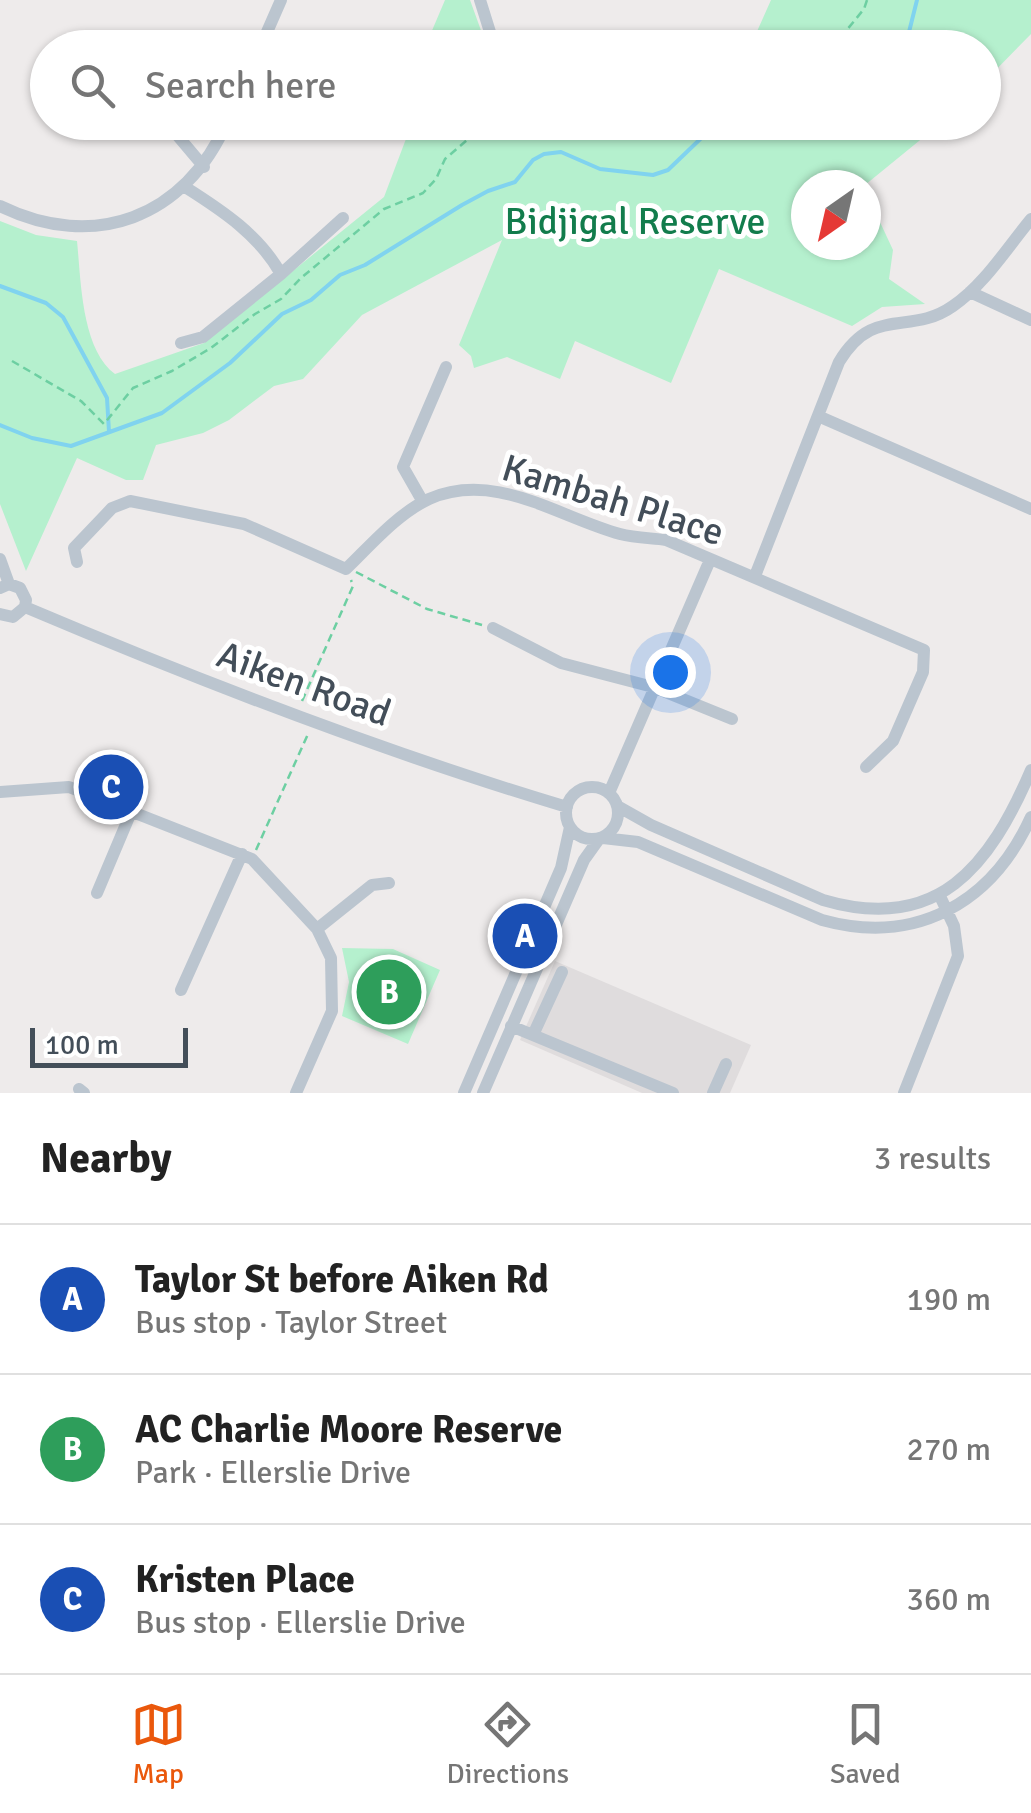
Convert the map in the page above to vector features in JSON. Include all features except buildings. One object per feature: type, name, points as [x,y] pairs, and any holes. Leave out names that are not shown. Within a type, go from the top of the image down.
[{"type":"street","points":[[268,30],[281,0]]},
{"type":"street","points":[[480,0],[490,30]]},
{"type":"street","points":[[181,140],[204,167]]},
{"type":"street","points":[[0,206],[34,221],[70,228],[138,217],[185,187],[204,167],[218,140]]},
{"type":"street","points":[[185,187],[222,210],[267,248],[282,274]]},
{"type":"street","points":[[181,343],[203,337],[282,274],[343,218]]},
{"type":"street","points":[[756,576],[839,362],[849,346],[864,332],[881,324],[930,318],[950,308],[970,292],[1031,219]]},
{"type":"street","points":[[970,292],[1031,320]]},
{"type":"street","points":[[423,502],[404,467],[446,366]]},
{"type":"street","points":[[818,416],[1031,509]]},
{"type":"street","name":"Kambah Place","points":[[346,569],[386,530],[423,502],[466,490],[510,493],[622,535],[666,540],[924,650],[923,672],[892,741],[866,768]]},
{"type":"street","points":[[77,562],[74,548],[112,508],[130,501],[244,524],[346,569]]},
{"type":"street","points":[[0,559],[4,586],[24,593],[25,608],[13,617],[0,614]]},
{"type":"street","points":[[609,793],[710,560]]},
{"type":"street","name":"Aiken Road","points":[[25,608],[279,707],[489,784],[567,807]]},
{"type":"street","points":[[493,628],[562,663],[653,687],[732,719]]},
{"type":"street","points":[[464,1093],[561,868],[570,827],[570,799],[584,788],[601,788],[618,808],[766,876],[845,907],[889,908],[915,904],[958,882],[990,850],[1007,825],[1031,770]]},
{"type":"street","points":[[0,792],[70,787],[247,857],[316,929],[331,958],[332,1011],[296,1093]]},
{"type":"street","points":[[483,1093],[584,860],[616,826],[618,808]]},
{"type":"street","points":[[96,893],[132,810]]},
{"type":"street","points":[[570,827],[582,838],[638,842],[842,925],[900,925],[948,912],[992,878],[1011,856],[1031,817]]},
{"type":"street","points":[[180,990],[247,857]]},
{"type":"street","points":[[758,892],[766,876]]},
{"type":"street","points":[[316,929],[372,885],[389,883]]},
{"type":"street","points":[[904,1093],[958,956],[957,938],[939,894]]},
{"type":"street","points":[[842,925],[845,907]]},
{"type":"street","points":[[534,1036],[562,972]]},
{"type":"street","points":[[511,1026],[674,1093]]},
{"type":"street","points":[[713,1093],[726,1064]]},
{"type":"path","points":[[847,30],[867,0]]},
{"type":"path","points":[[346,569],[427,609],[493,628]]},
{"type":"path","points":[[302,701],[354,586],[346,569]]},
{"type":"path","points":[[247,857],[308,733]]},
{"type":"shaded area","points":[[555,961],[751,1045],[730,1093],[642,1093],[520,1040]]},
{"type":"green space","points":[[445,0],[470,0],[481,30],[432,30]]},
{"type":"green space","points":[[771,0],[1031,0],[1031,34],[1001,65],[1001,30],[758,30]]},
{"type":"green space","name":"Bidjigal Reserve","points":[[406,140],[920,140],[881,172],[791,170],[791,260],[881,260],[881,224],[893,250],[889,279],[925,304],[882,307],[852,326],[719,269],[671,383],[575,341],[560,379],[507,357],[474,368],[471,356],[459,345],[502,240],[362,315],[303,379],[274,386],[229,420],[203,433],[156,445],[143,480],[126,480],[77,458],[26,571],[0,504],[0,221],[36,235],[77,241],[89,331],[104,363],[115,374],[204,343],[384,197]]},
{"type":"green space","points":[[342,948],[393,949],[440,970],[408,1044],[342,1016],[349,982]]},
{"type":"waterway","points":[[910,30],[917,0]]},
{"type":"waterway","points":[[0,425],[32,438],[71,446],[162,413],[230,363],[282,314],[311,300],[340,275],[365,265],[462,205],[515,182],[533,160],[544,154],[561,152],[600,169],[653,175],[668,170],[699,140]]},
{"type":"waterway","points":[[0,286],[46,303],[63,317],[107,398],[109,432]]},
{"type":"place","name":"Kristen Place","points":[[111,787]]},
{"type":"place","name":"Taylor St before Aiken Rd","points":[[525,936]]},
{"type":"place","name":"AC Charlie Moore Reserve","points":[[389,992]]}]
